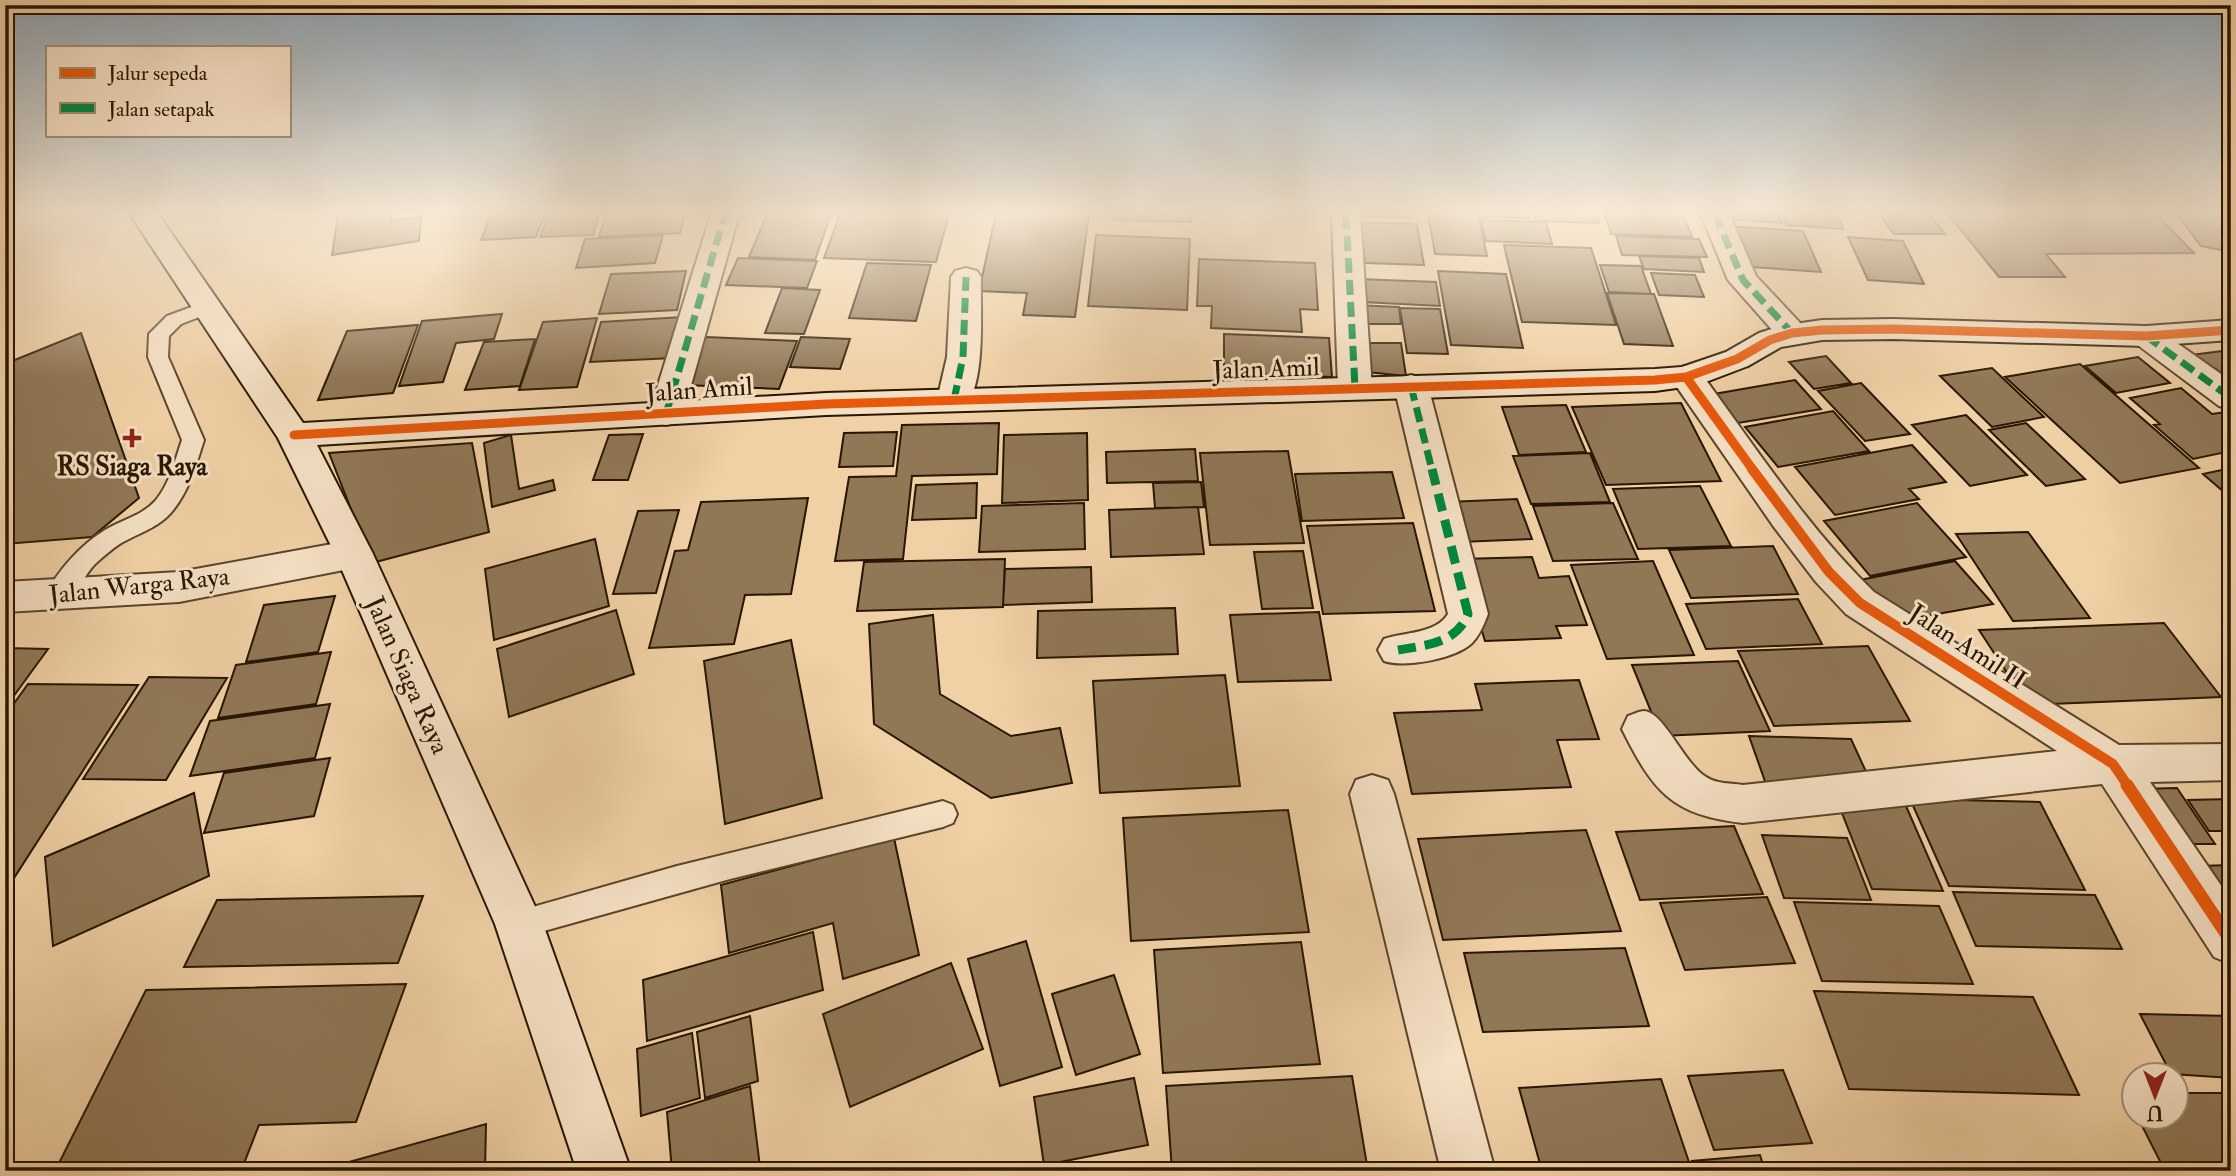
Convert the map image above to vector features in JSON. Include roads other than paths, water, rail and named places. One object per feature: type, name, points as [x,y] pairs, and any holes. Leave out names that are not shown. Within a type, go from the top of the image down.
[{"type":"street","name":"Jalan Siaga Raya","points":[[182,269],[294,435],[354,554],[519,924],[604,1171]]},
{"type":"street","points":[[666,414],[710,269]]},
{"type":"street","points":[[1349,269],[1355,388]]},
{"type":"street","points":[[1737,269],[1743,280],[1792,333]]},
{"type":"street","points":[[954,400],[963,357],[966,277]]},
{"type":"street","name":"Jalan Amil","points":[[294,435],[826,404],[1411,386],[1578,384],[1686,377],[1717,367],[1770,340],[1792,333],[1893,329],[2146,336],[2231,330]]},
{"type":"street","points":[[2146,336],[2231,398]]},
{"type":"street","name":"Jalan Amil II","points":[[1686,377],[1787,518],[1829,572],[1860,603],[2113,764],[2231,941]]},
{"type":"street","points":[[1398,650],[1446,640],[1457,635],[1465,627],[1468,614],[1411,386]]},
{"type":"street","name":"Jalan Warga Raya","points":[[5,597],[178,587],[354,554]]},
{"type":"street","points":[[1643,729],[1680,785],[1696,796],[1714,802],[1755,803],[2113,764],[2231,761]]},
{"type":"street","points":[[1372,794],[1468,1171]]},
{"type":"lane","points":[[58,594],[85,559],[114,536],[149,520],[177,488],[193,440],[158,357],[159,334],[174,320],[208,307]]},
{"type":"lane","points":[[519,924],[609,897],[943,814]]},
{"type":"place","name":"RS Siaga Raya","points":[[132,438]]}]
